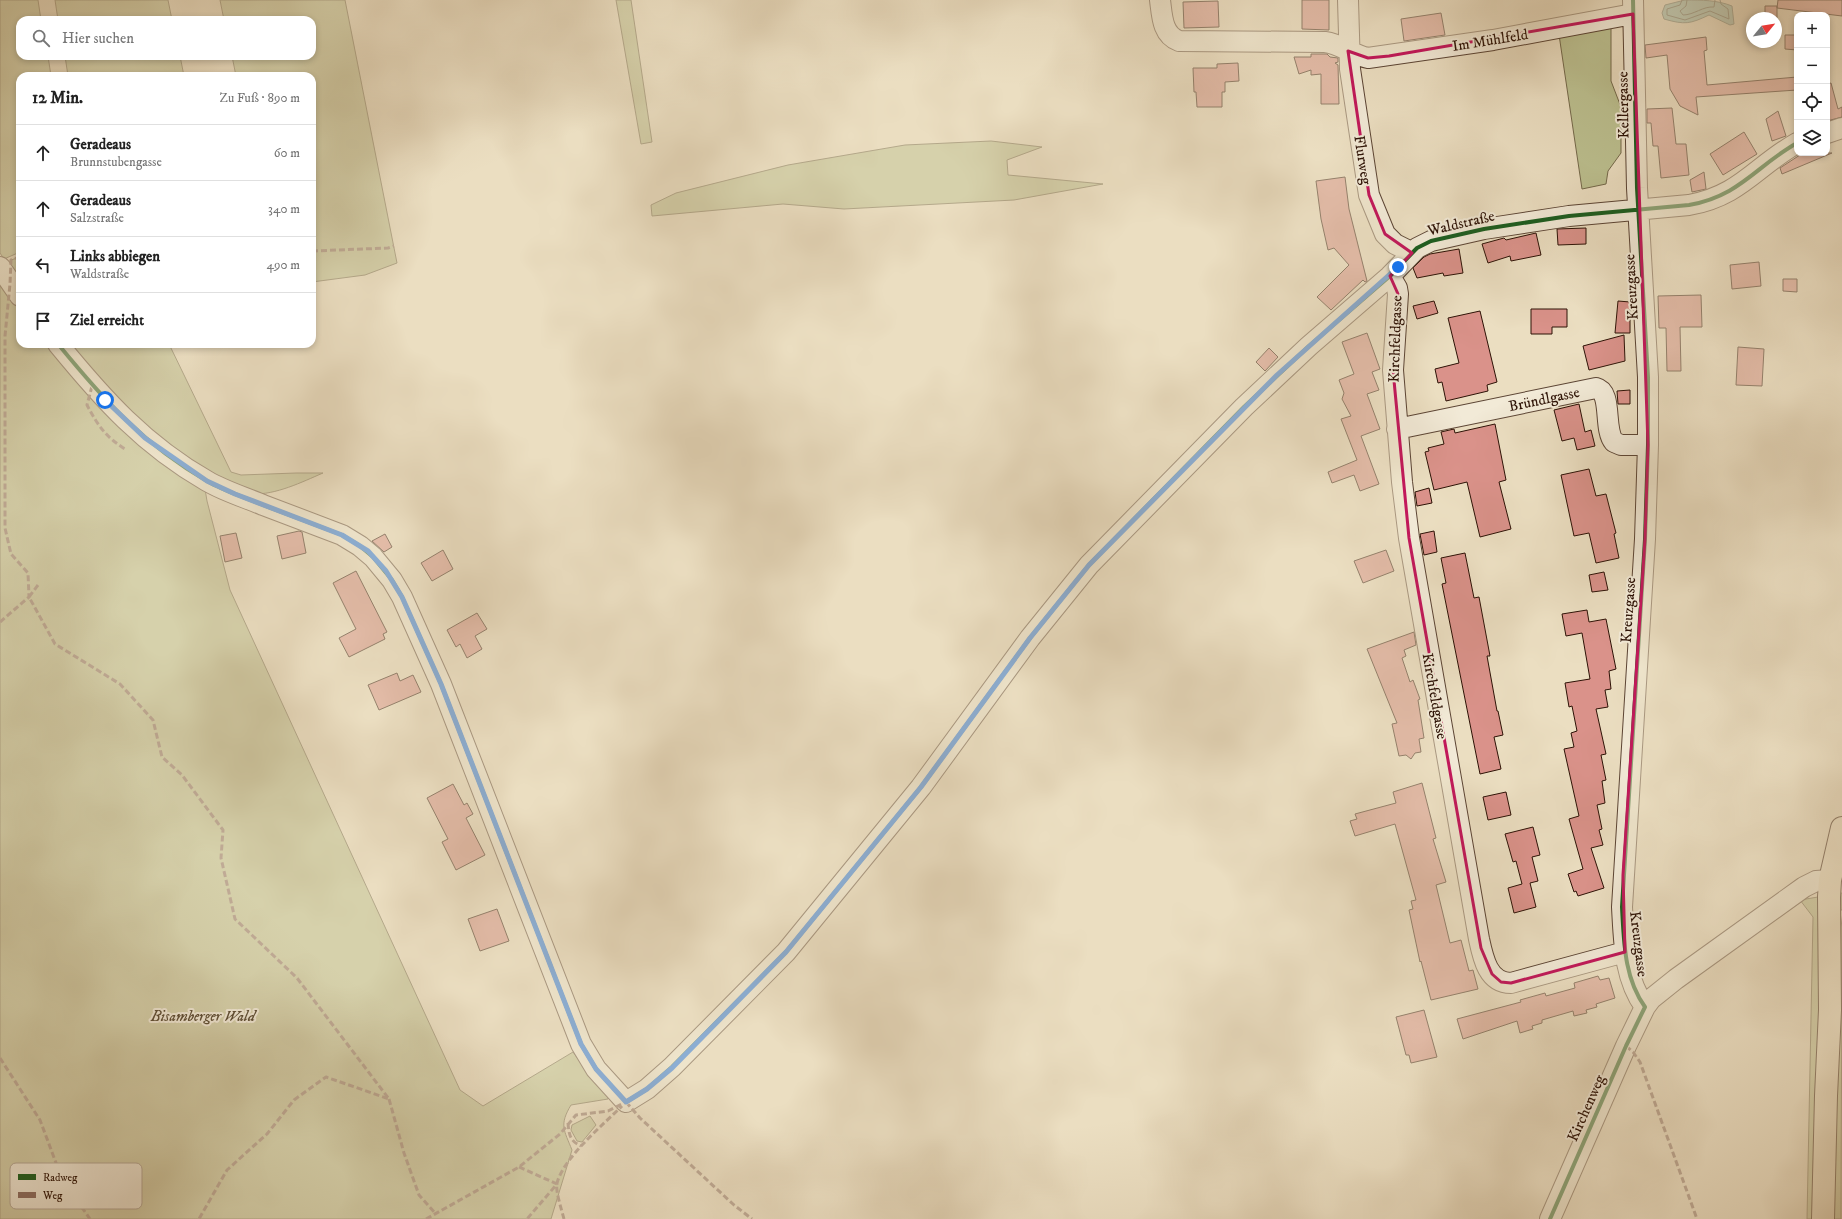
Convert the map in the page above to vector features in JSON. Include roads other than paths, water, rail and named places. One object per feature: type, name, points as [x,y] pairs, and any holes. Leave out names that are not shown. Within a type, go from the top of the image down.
[{"type":"main road","points":[[1823,1219],[1834,891],[1842,828]]},
{"type":"street","name":"Im Mühlfeld","points":[[1160,0],[1166,30],[1173,39],[1179,41],[1325,42],[1363,57],[1389,56],[1544,31],[1633,7]]},
{"type":"street","points":[[1348,0],[1348,51]]},
{"type":"street","name":"Kellergasse","points":[[1633,7],[1638,209]]},
{"type":"street","name":"Flurweg","points":[[1348,51],[1357,123],[1369,195],[1385,234],[1395,244],[1411,252]]},
{"type":"street","points":[[1830,132],[1842,128]]},
{"type":"street","name":"Waldstraße","points":[[61,348],[96,391],[132,428],[157,448],[207,481],[235,494],[342,535],[368,551],[392,580],[441,684],[581,1044],[596,1069],[626,1102],[647,1089],[672,1068],[786,952],[921,787],[1030,638],[1089,565],[1277,375],[1390,276],[1411,252],[1426,243],[1478,230],[1559,218],[1689,205],[1719,197],[1739,186],[1781,153],[1794,145]]},
{"type":"street","name":"Kreuzgasse","points":[[1638,209],[1648,377],[1648,445],[1645,539],[1622,907],[1625,952],[1634,990],[1645,1007]]},
{"type":"street","points":[[0,267],[16,290]]},
{"type":"street","name":"Kirchfeldgasse","points":[[1390,276],[1397,288],[1398,294],[1392,361],[1402,482],[1410,546],[1474,916],[1485,963],[1496,979],[1501,982],[1511,983],[1625,952]]},
{"type":"street","name":"Bründlgasse","points":[[1398,429],[1596,388],[1601,390],[1606,398],[1608,431],[1614,442],[1622,445],[1648,445]]},
{"type":"street","name":"Kirchenweg","points":[[1550,1219],[1626,1046],[1645,1007],[1651,999],[1676,978],[1804,887],[1816,881],[1834,891]]},
{"type":"water","points":[[1685,0],[1715,1],[1732,6],[1734,24],[1730,25],[1709,15],[1687,23],[1664,19],[1662,13],[1665,5]]},
{"type":"park label","name":"Bisamberger Wald","points":[[203,1016]]}]
